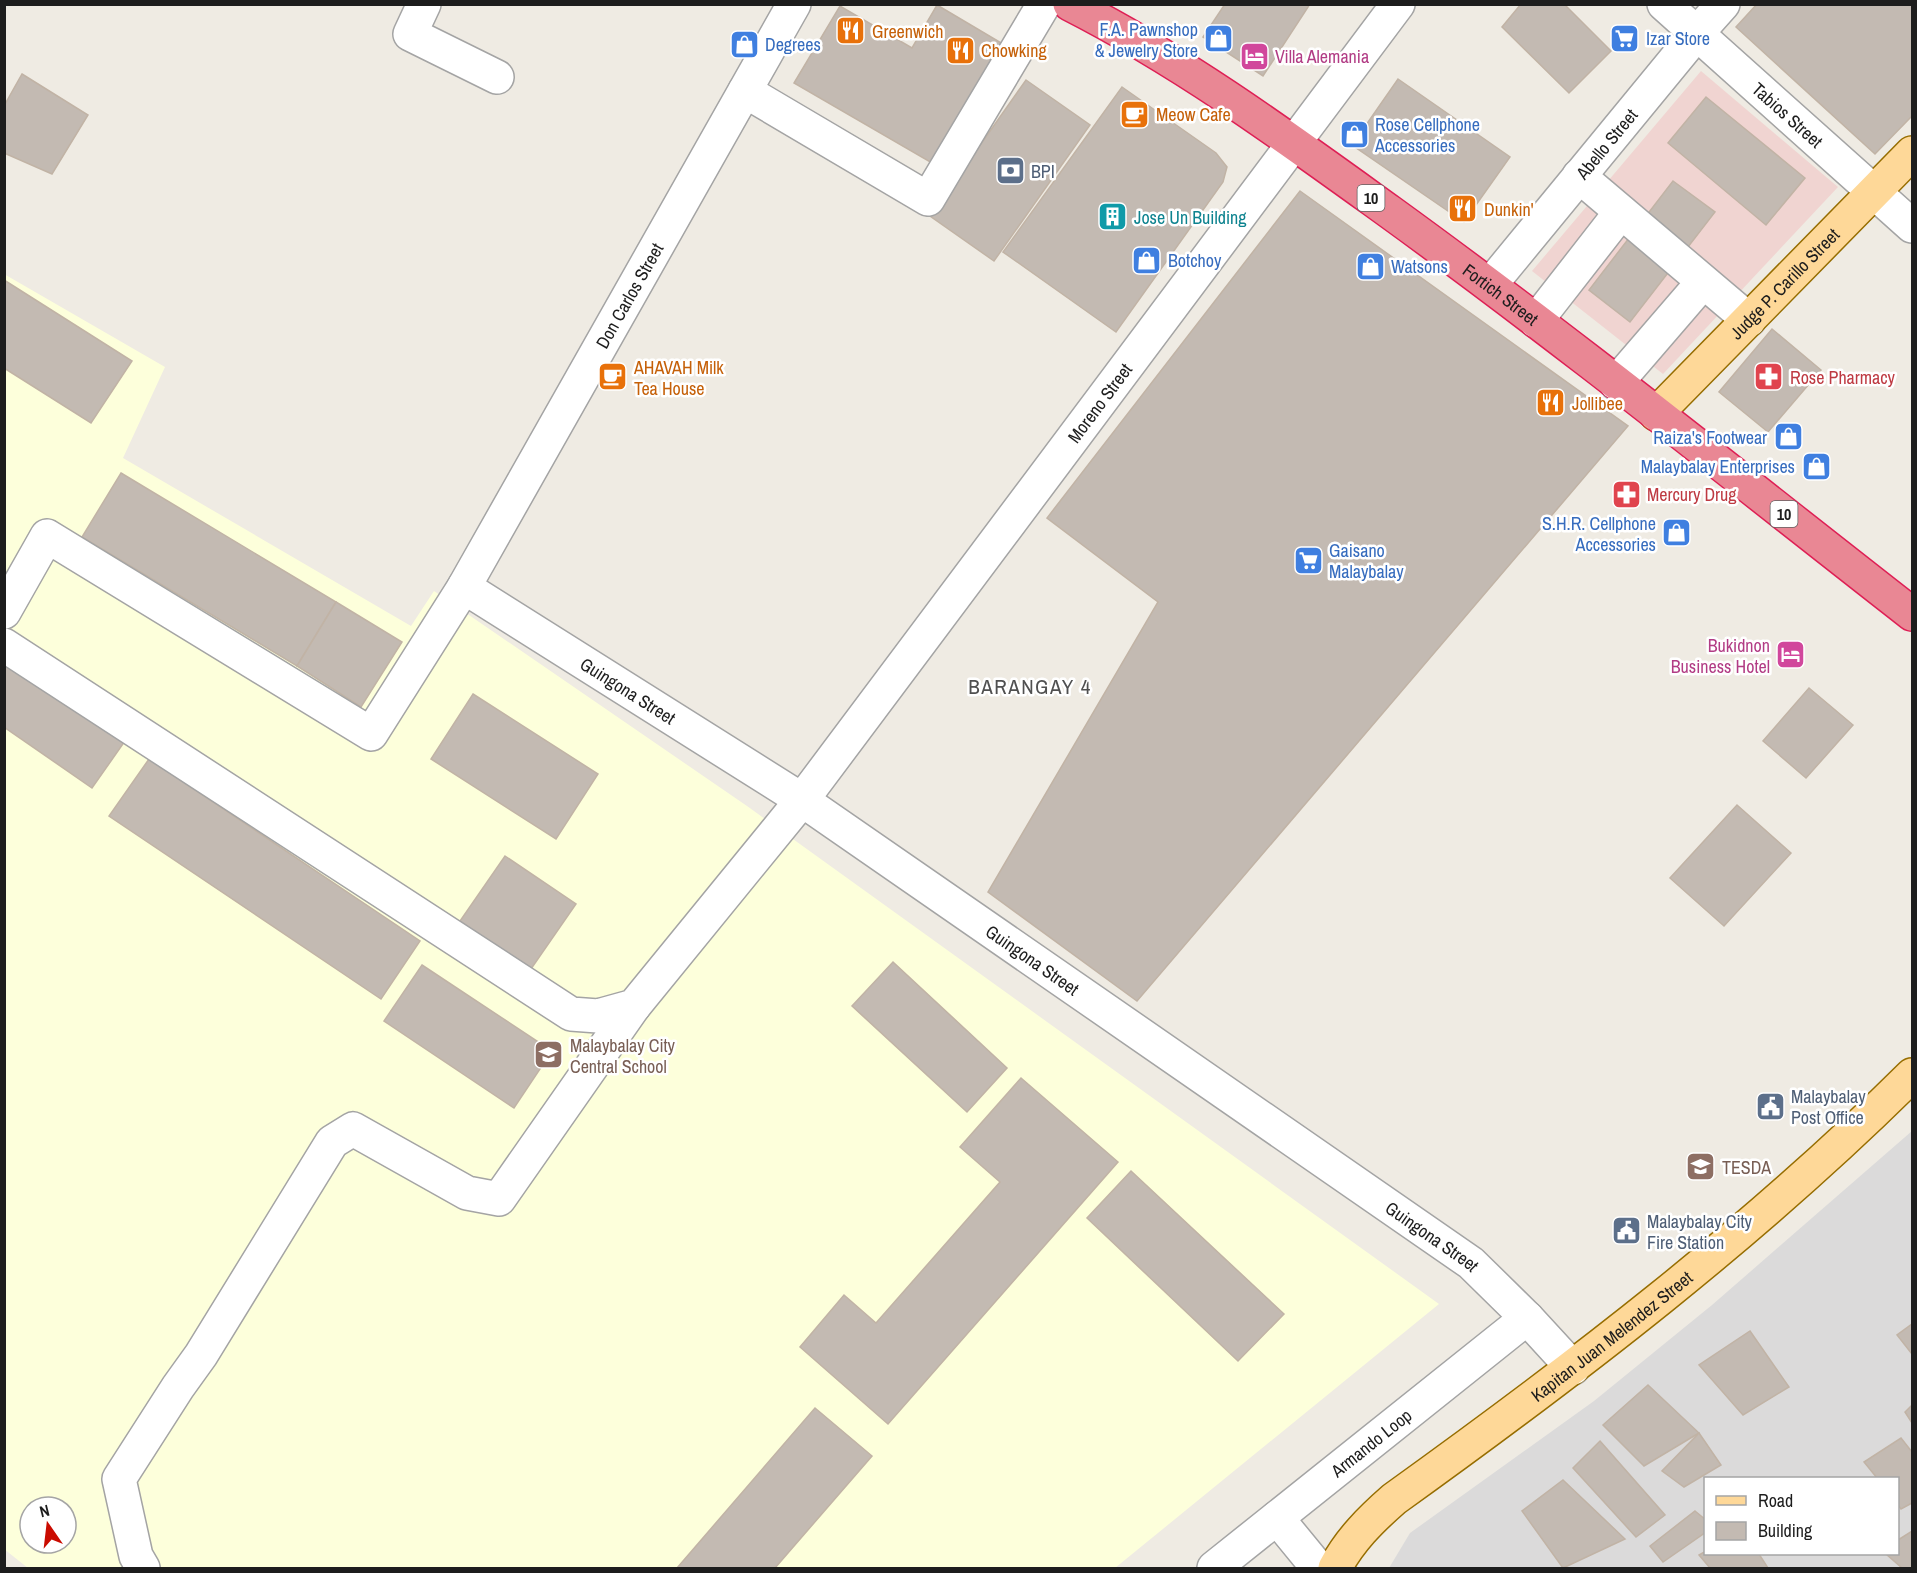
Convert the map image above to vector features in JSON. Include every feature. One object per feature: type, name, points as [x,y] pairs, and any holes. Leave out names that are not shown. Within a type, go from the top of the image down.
[{"type":"highway","name":"Fortich Street","points":[[1070,4],[1172,60],[1235,100],[1293,142],[1490,285],[1912,614]]},
{"type":"main road","name":"Judge P. Carillo Street","points":[[1656,414],[1912,153]]},
{"type":"main road","name":"Kapitan Juan Melendez Street","points":[[1335,1569],[1346,1549],[1368,1522],[1394,1499],[1573,1368],[1793,1186],[1867,1120],[1912,1075]]},
{"type":"street","points":[[424,4],[410,34],[497,77]]},
{"type":"street","name":"Don Carlos Street","points":[[4,612],[47,536],[371,734],[464,586],[794,4]]},
{"type":"street","points":[[745,91],[928,199],[1044,4]]},
{"type":"street","name":"Moreno Street","points":[[143,1569],[136,1556],[119,1479],[201,1355],[332,1142],[353,1129],[467,1193],[499,1199],[634,1006],[802,800],[1398,4]]},
{"type":"street","name":"Tabios Street","points":[[1664,4],[1698,32],[1912,226]]},
{"type":"street","name":"Abello Street","points":[[1490,285],[1723,4]]},
{"type":"street","points":[[1579,176],[1749,320]]},
{"type":"street","points":[[1536,321],[1621,212]]},
{"type":"street","points":[[1616,383],[1703,282]]},
{"type":"street","name":"Guingona Street","points":[[464,586],[802,800],[1471,1263],[1527,1317],[1573,1368]]},
{"type":"street","points":[[4,645],[571,1014],[598,1016],[634,1006]]},
{"type":"street","name":"Armando Loop","points":[[1214,1569],[1527,1317]]},
{"type":"street","points":[[1277,1518],[1318,1569]]},
{"type":"shaded area","points":[[1701,71],[1838,187],[1663,374],[1532,271]]},
{"type":"shaded area","name":"Malaybalay City Central School","points":[[4,274],[165,367],[123,458],[411,626],[434,591],[747,806],[1439,1304],[1115,1568],[28,1568],[4,1549]]},
{"type":"shaded area","points":[[1912,1131],[1912,1568],[1389,1568],[1410,1533],[1594,1401],[1712,1305]]},
{"type":"building","name":"Villa Alemania","points":[[1225,4],[1310,4],[1263,76],[1203,37]]},
{"type":"building","points":[[1521,4],[1564,4],[1611,51],[1569,93],[1502,27]]},
{"type":"building","points":[[1757,4],[1912,4],[1912,116],[1875,154],[1736,27]]},
{"type":"building","points":[[937,5],[1003,44],[932,163],[794,83],[840,6],[912,48]]},
{"type":"building","points":[[22,74],[88,115],[52,174],[4,153],[4,106]]},
{"type":"building","points":[[1398,79],[1510,157],[1464,222],[1352,145]]},
{"type":"building","name":"BPI","points":[[1026,80],[1090,125],[994,261],[930,216]]},
{"type":"building","name":"Jose Un Building","points":[[1122,87],[1216,153],[1227,167],[1223,182],[1116,332],[1003,252]]},
{"type":"building","points":[[1706,97],[1805,178],[1766,225],[1668,143]]},
{"type":"building","points":[[1673,181],[1715,212],[1630,322],[1589,290]]},
{"type":"building","name":"Gaisano Malaybalay","points":[[1300,191],[1628,426],[1137,1001],[988,892],[1158,602],[1047,518]]},
{"type":"building","points":[[4,280],[132,361],[91,423],[4,368]]},
{"type":"building","points":[[1772,329],[1821,370],[1768,432],[1719,392]]},
{"type":"building","points":[[121,473],[336,602],[297,666],[82,537]]},
{"type":"building","points":[[336,602],[402,642],[361,707],[297,666]]},
{"type":"building","points":[[4,658],[125,741],[92,788],[4,727]]},
{"type":"building","points":[[1809,688],[1853,725],[1806,778],[1763,741]]},
{"type":"building","points":[[473,694],[598,774],[556,839],[431,759]]},
{"type":"building","points":[[149,759],[420,941],[381,999],[109,816]]},
{"type":"building","points":[[1737,805],[1791,853],[1724,926],[1670,878]]},
{"type":"building","points":[[505,856],[576,904],[531,969],[460,921]]},
{"type":"building","points":[[893,962],[1007,1068],[967,1112],[852,1006]]},
{"type":"building","points":[[422,965],[552,1051],[514,1108],[384,1021]]},
{"type":"building","points":[[1021,1078],[1118,1162],[888,1424],[800,1347],[844,1295],[876,1323],[1000,1182],[960,1147]]},
{"type":"building","points":[[1131,1171],[1284,1314],[1238,1361],[1087,1218]]},
{"type":"building","points":[[1912,1324],[1912,1354],[1897,1335]]},
{"type":"building","points":[[1750,1331],[1789,1387],[1743,1415],[1699,1365]]},
{"type":"building","points":[[1648,1385],[1699,1433],[1644,1466],[1603,1425]]},
{"type":"building","points":[[1912,1405],[1912,1423],[1905,1412]]},
{"type":"building","points":[[815,1408],[872,1456],[775,1568],[677,1568]]},
{"type":"building","points":[[1699,1433],[1721,1465],[1684,1487],[1662,1471]]},
{"type":"building","points":[[1901,1438],[1912,1452],[1912,1503],[1901,1509],[1899,1506],[1899,1477],[1876,1477],[1864,1462]]},
{"type":"building","points":[[1600,1441],[1665,1515],[1636,1537],[1573,1468]]},
{"type":"building","points":[[1563,1480],[1625,1539],[1563,1568],[1522,1511]]},
{"type":"building","points":[[1695,1511],[1704,1518],[1704,1533],[1663,1562],[1650,1546]]},
{"type":"building","points":[[1912,1531],[1912,1568],[1902,1568],[1887,1555],[1899,1555],[1899,1539]]},
{"type":"building","points":[[1704,1552],[1704,1555],[1760,1555],[1768,1568],[1710,1568],[1699,1555]]},
{"type":"place","name":"Greenwich","points":[[851,31]]},
{"type":"place","name":"Izar Store","points":[[1625,38]]},
{"type":"place","name":"F.A. Pawnshop & Jewelry Store","points":[[1219,39]]},
{"type":"place","name":"Degrees","points":[[744,44]]},
{"type":"place","name":"Chowking","points":[[960,50]]},
{"type":"place","name":"Villa Alemania","points":[[1254,56]]},
{"type":"place","name":"Meow Cafe","points":[[1135,114]]},
{"type":"place","name":"Rose Cellphone Accessories","points":[[1354,134]]},
{"type":"place","name":"BPI","points":[[1010,171]]},
{"type":"place","name":"Dunkin'","points":[[1463,209]]},
{"type":"place","name":"Jose Un Building","points":[[1113,217]]},
{"type":"place","name":"Botchoy","points":[[1147,260]]},
{"type":"place","name":"Watsons","points":[[1370,266]]},
{"type":"place","name":"AHAVAH Milk Tea House","points":[[613,377]]},
{"type":"place","name":"Rose Pharmacy","points":[[1769,377]]},
{"type":"place","name":"Jollibee","points":[[1551,403]]},
{"type":"place","name":"Raiza's Footwear","points":[[1788,437]]},
{"type":"place","name":"Malaybalay Enterprises","points":[[1816,466]]},
{"type":"place","name":"Mercury Drug","points":[[1626,494]]},
{"type":"place","name":"S.H.R. Cellphone Accessories","points":[[1677,533]]},
{"type":"place","name":"Gaisano Malaybalay","points":[[1308,560]]},
{"type":"place","name":"Bukidnon Business Hotel","points":[[1791,655]]},
{"type":"place","name":"Malaybalay City Central School","points":[[549,1055]]},
{"type":"place","name":"Malaybalay Post Office","points":[[1770,1106]]},
{"type":"place","name":"TESDA","points":[[1701,1167]]},
{"type":"place","name":"Malaybalay City Fire Station","points":[[1626,1231]]},
{"type":"district","name":"BARANGAY 4","points":[[1030,686]]}]
